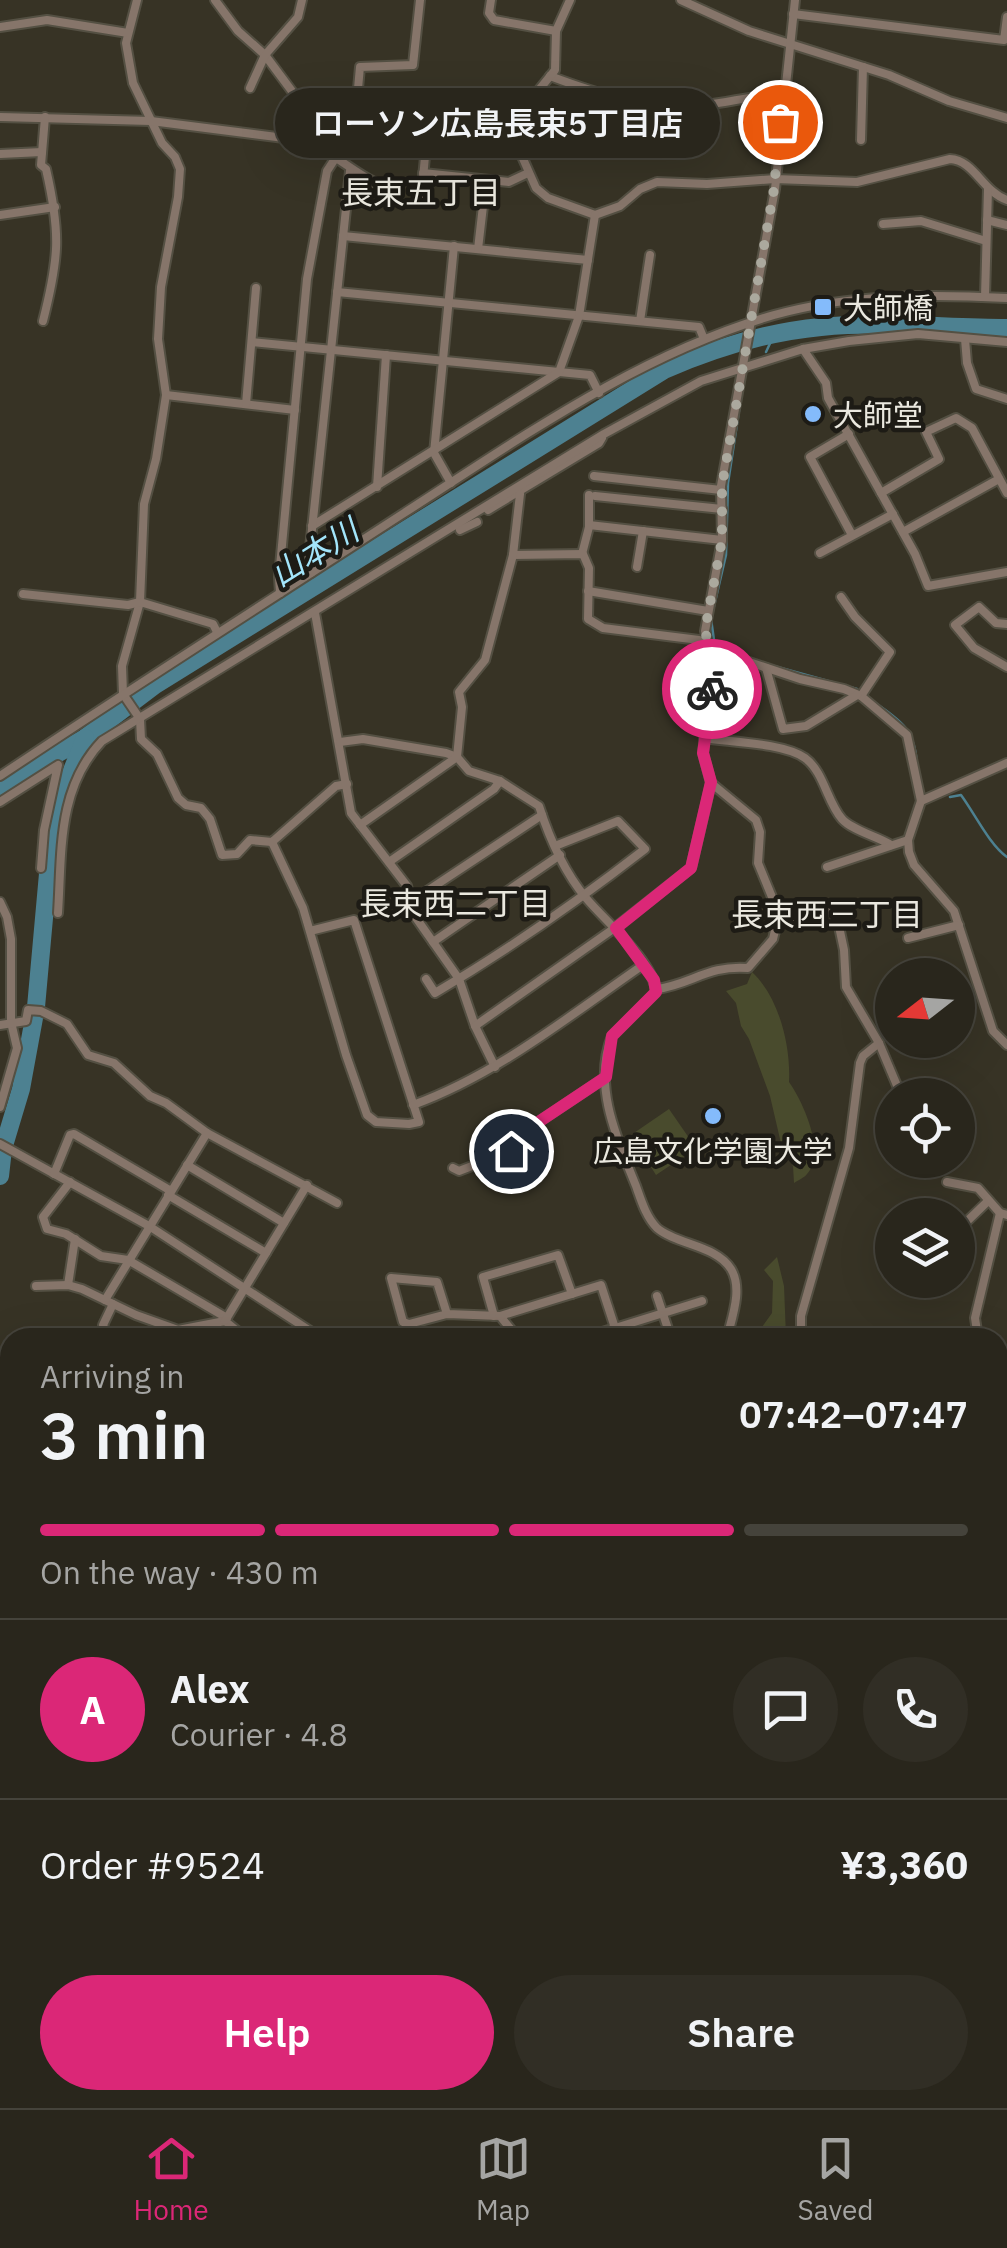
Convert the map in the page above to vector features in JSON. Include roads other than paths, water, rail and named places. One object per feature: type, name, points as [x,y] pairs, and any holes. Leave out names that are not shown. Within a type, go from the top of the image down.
[{"type":"street","points":[[137,0],[126,43],[133,83],[180,169],[161,287],[158,340],[166,394],[144,504],[140,602],[122,666],[123,694],[140,719],[141,738],[158,754],[178,798],[201,808],[210,819],[222,855],[236,854],[250,840],[272,842],[336,786],[347,784]]},
{"type":"street","points":[[215,0],[238,31],[265,55],[296,98],[325,112],[372,105],[477,115],[509,127],[536,188],[548,198],[595,215],[620,206],[640,188],[657,182],[857,182],[957,159],[988,190],[1007,200]]},
{"type":"street","points":[[250,88],[265,55],[292,25],[302,0]]},
{"type":"street","points":[[280,593],[278,578],[307,279],[327,171],[359,122],[356,110],[360,67],[413,65],[420,0]]},
{"type":"street","points":[[491,0],[489,13],[494,20],[556,30]]},
{"type":"street","points":[[509,127],[555,70],[556,30],[570,0]]},
{"type":"street","points":[[681,0],[748,31],[1007,118]]},
{"type":"street","points":[[475,1026],[616,928],[691,868],[711,782],[703,753],[713,668],[705,630],[722,540],[721,490],[776,179],[795,1],[786,0]]},
{"type":"street","points":[[793,14],[1004,40],[1007,17]]},
{"type":"street","points":[[0,26],[47,20],[128,33]]},
{"type":"street","points":[[861,140],[862,67]]},
{"type":"street","points":[[550,76],[602,96],[644,104],[704,105],[783,94]]},
{"type":"street","points":[[420,200],[429,112]]},
{"type":"street","points":[[0,117],[152,120],[300,140],[318,144],[350,171],[376,184]]},
{"type":"street","points":[[42,322],[57,266],[55,207],[46,170],[41,165],[45,117]]},
{"type":"street","points":[[0,154],[42,152]]},
{"type":"street","points":[[311,573],[308,568],[312,526],[350,171]]},
{"type":"street","points":[[423,173],[510,182],[528,173]]},
{"type":"street","points":[[478,249],[486,180]]},
{"type":"street","points":[[985,296],[988,190]]},
{"type":"street","points":[[0,214],[55,207]]},
{"type":"street","points":[[312,526],[559,372],[579,316],[595,215]]},
{"type":"street","points":[[987,220],[1007,226]]},
{"type":"street","points":[[882,224],[921,221],[986,241]]},
{"type":"street","points":[[343,236],[588,260]]},
{"type":"street","points":[[451,483],[434,452],[454,246]]},
{"type":"street","points":[[640,322],[650,255]]},
{"type":"street","points":[[246,404],[256,288]]},
{"type":"street","points":[[337,292],[699,326],[704,339]]},
{"type":"street","points":[[0,776],[217,632],[641,367],[704,339],[834,301],[938,294],[1007,298]]},
{"type":"street","points":[[58,913],[66,809],[74,781],[102,742],[205,676],[474,519],[604,434],[672,394],[742,364],[802,349],[918,334],[1007,342]]},
{"type":"street","points":[[965,339],[976,390],[1007,399]]},
{"type":"street","points":[[252,342],[590,375],[599,392]]},
{"type":"street","points":[[802,349],[826,383],[828,398],[903,532],[928,586],[1007,572]]},
{"type":"street","points":[[376,488],[386,355]]},
{"type":"street","points":[[166,394],[295,410]]},
{"type":"street","points":[[881,493],[940,460],[926,432],[956,418],[972,428],[1007,494]]},
{"type":"street","points":[[460,530],[472,518],[520,494],[599,443],[604,434]]},
{"type":"street","points":[[848,434],[810,456],[852,534]]},
{"type":"street","points":[[594,476],[721,490]]},
{"type":"street","points":[[903,532],[999,479]]},
{"type":"street","points":[[360,825],[457,758],[462,708],[459,692],[485,660],[513,555],[520,494]]},
{"type":"street","points":[[722,510],[592,496],[582,554],[589,568],[588,619],[603,628],[699,640],[766,668],[859,695],[907,735],[921,802],[908,840],[914,865],[954,911],[993,1031],[1007,1045]]},
{"type":"street","points":[[820,552],[893,514]]},
{"type":"street","points":[[588,525],[722,540]]},
{"type":"street","points":[[636,567],[643,531]]},
{"type":"street","points":[[513,555],[582,554]]},
{"type":"street","points":[[588,591],[708,611]]},
{"type":"street","points":[[22,594],[128,605],[140,602],[213,624],[217,632]]},
{"type":"street","points":[[766,668],[783,729],[806,726],[859,695],[890,652],[840,597]]},
{"type":"street","points":[[1007,624],[996,624],[979,607],[956,625],[974,648],[1007,667]]},
{"type":"street","points":[[315,613],[351,813],[407,886],[414,916],[459,978],[475,1026],[495,1067]]},
{"type":"street","points":[[704,738],[788,750],[803,756],[815,768],[844,822],[891,845]]},
{"type":"street","points":[[340,742],[363,739],[457,758],[468,771],[500,781],[539,806],[558,851],[584,896],[616,928],[657,989]]},
{"type":"street","points":[[921,802],[1007,763]]},
{"type":"street","points":[[0,802],[58,766],[44,830],[41,868]]},
{"type":"street","points":[[389,862],[500,781]]},
{"type":"street","points":[[711,782],[756,820],[760,832],[758,863],[780,914],[773,939],[748,968],[721,967],[657,989],[612,1036],[606,1077],[610,1122],[647,1215],[658,1229],[730,1266],[736,1280],[736,1296],[729,1328]]},
{"type":"street","points":[[412,901],[542,815]]},
{"type":"street","points":[[426,979],[435,992],[459,978],[584,896],[645,849],[618,821],[558,851],[433,942]]},
{"type":"street","points":[[827,867],[908,840]]},
{"type":"street","points":[[272,842],[303,908],[346,1055],[368,1115],[376,1122],[419,1122],[354,920],[310,931]]},
{"type":"street","points":[[0,902],[12,939],[11,1022],[16,1048],[0,1107]]},
{"type":"street","points":[[780,914],[795,918],[820,909],[832,911],[837,917],[846,988],[875,1036]]},
{"type":"street","points":[[908,938],[959,925]]},
{"type":"street","points":[[413,1105],[451,1091],[495,1067],[643,965]]},
{"type":"street","points":[[0,1025],[26,1021],[30,1010],[42,1011],[67,1024],[88,1055],[114,1063],[150,1096],[166,1102],[207,1133],[337,1203]]},
{"type":"street","points":[[801,1328],[801,1316],[850,1148],[860,1063],[875,1046]]},
{"type":"street","points":[[454,1168],[459,1170],[511,1151],[531,1127],[606,1077]]},
{"type":"street","points":[[104,1328],[109,1302],[128,1260],[207,1133]]},
{"type":"street","points":[[54,1174],[74,1134],[266,1253]]},
{"type":"street","points":[[4,1146],[149,1226],[307,1328]]},
{"type":"street","points":[[187,1165],[284,1223]]},
{"type":"street","points":[[70,1182],[43,1216],[47,1229],[101,1256],[128,1260],[235,1328]]},
{"type":"street","points":[[947,1182],[978,1188],[1004,1214],[975,1318],[976,1328]]},
{"type":"street","points":[[187,1328],[226,1319],[307,1185]]},
{"type":"street","points":[[975,1214],[988,1201]]},
{"type":"street","points":[[68,1285],[75,1240]]},
{"type":"street","points":[[508,1328],[497,1316],[483,1278],[558,1255],[572,1294]]},
{"type":"street","points":[[448,1314],[437,1282],[391,1278],[403,1322],[410,1324],[448,1314],[497,1316],[601,1285],[615,1328],[702,1301]]},
{"type":"street","points":[[36,1286],[68,1285],[173,1328]]},
{"type":"street","points":[[658,1296],[667,1328]]},
{"type":"waterway","name":"山本川","points":[[0,786],[85,738],[155,685],[664,370],[741,342],[801,329],[844,325],[1007,328]]},
{"type":"waterway","points":[[766,352],[773,337]]},
{"type":"waterway","points":[[727,651],[714,640],[711,619],[726,555],[728,483],[744,378]]},
{"type":"waterway","points":[[763,663],[857,689]]},
{"type":"waterway","points":[[866,696],[908,731],[917,765]]},
{"type":"waterway","name":"山本川","points":[[0,1176],[36,1007],[53,818],[85,738]]},
{"type":"waterway","points":[[950,797],[961,795],[988,837],[1007,857]]},
{"type":"place","name":"ローソン広島長束5丁目店","points":[[780,122]]},
{"type":"place","name":"大師橋","points":[[823,307]]},
{"type":"place","name":"大師堂","points":[[813,414]]},
{"type":"place","name":"広島文化学園大学","points":[[713,1116]]},
{"type":"district","name":"長束五丁目","points":[[421,192]]},
{"type":"district","name":"長束西二丁目","points":[[455,903]]},
{"type":"district","name":"長束西三丁目","points":[[827,914]]}]
